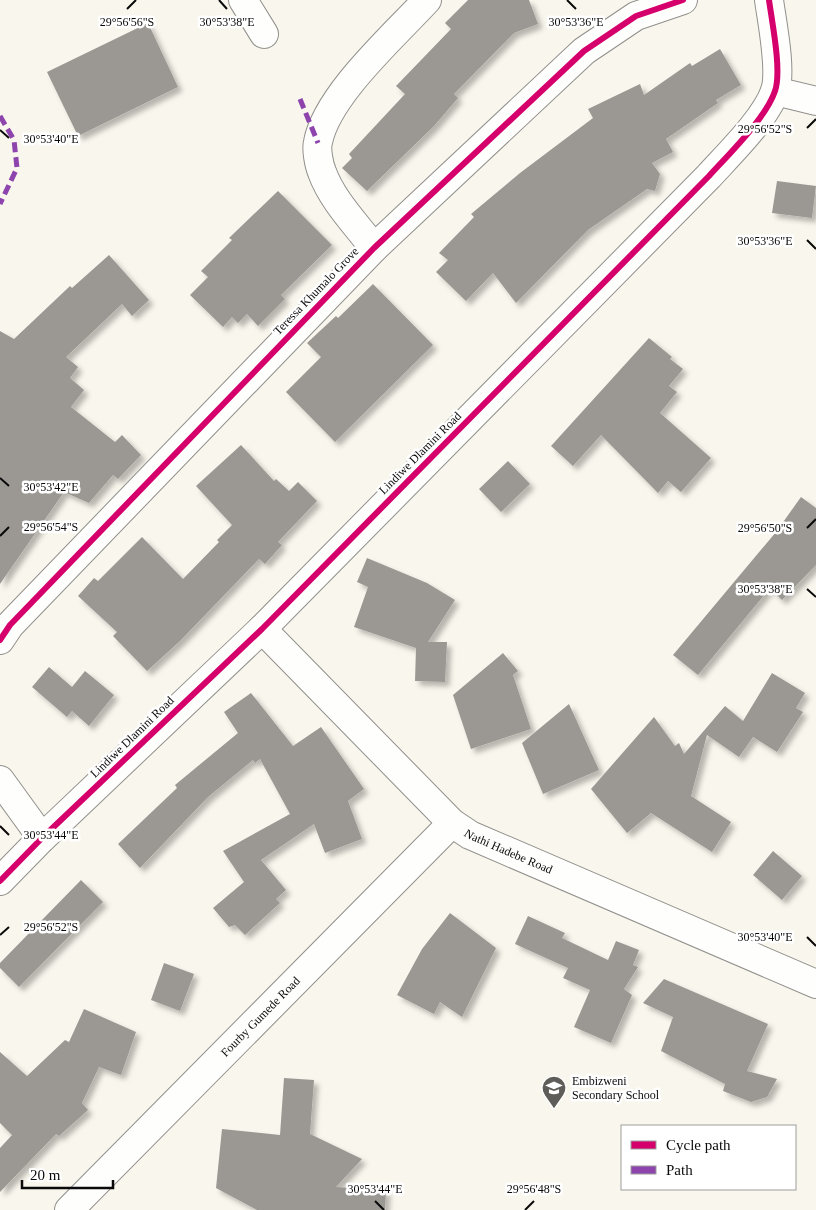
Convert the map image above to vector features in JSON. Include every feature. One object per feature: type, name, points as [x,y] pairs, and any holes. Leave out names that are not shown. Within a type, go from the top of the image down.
[{"type":"street","points":[[243,0],[264,34]]},
{"type":"street","name":"Teressa Khumalo Grove","points":[[374,248],[332,193],[322,171],[318,143],[330,111],[349,86],[427,0]]},
{"type":"street","name":"Teressa Khumalo Grove","points":[[0,640],[10,625],[374,248],[584,51],[636,16],[683,0]]},
{"type":"street","name":"Lindiwe Dlamini Road","points":[[0,882],[42,838],[262,629],[709,176],[754,127],[775,91],[777,53],[769,0]]},
{"type":"street","points":[[775,91],[816,101]]},
{"type":"street","name":"Nathi Hadebe Road","points":[[262,629],[452,823],[470,835],[816,984]]},
{"type":"street","points":[[0,780],[42,838]]},
{"type":"street","name":"Fourby Gumede Road","points":[[69,1210],[452,823]]},
{"type":"building","points":[[468,0],[529,0],[538,24],[514,33],[454,94],[458,98],[434,126],[367,191],[342,168],[352,158],[349,154],[405,94],[396,86],[451,29],[445,23]]},
{"type":"building","points":[[148,23],[178,87],[78,136],[47,72]]},
{"type":"building","points":[[720,49],[741,85],[716,100],[718,103],[666,139],[673,152],[652,163],[660,174],[655,191],[647,189],[588,230],[516,303],[493,273],[466,301],[436,272],[448,260],[439,253],[474,217],[471,214],[520,173],[593,118],[588,109],[640,84],[644,95],[690,63],[692,66]]},
{"type":"building","points":[[777,181],[816,186],[812,218],[772,213]]},
{"type":"building","points":[[278,191],[332,245],[281,295],[285,299],[258,326],[247,314],[238,323],[232,317],[223,327],[190,295],[208,277],[201,271],[232,240],[229,238]]},
{"type":"building","points":[[109,255],[149,300],[132,316],[122,304],[66,357],[78,367],[70,378],[84,390],[71,407],[115,442],[122,435],[141,455],[118,479],[113,475],[89,503],[64,492],[0,584],[0,331],[14,339],[70,286],[72,288]]},
{"type":"building","points":[[373,284],[433,345],[335,442],[286,392],[321,357],[307,343],[336,316],[338,318]]},
{"type":"building","points":[[649,338],[683,369],[669,386],[677,392],[660,413],[711,458],[681,492],[668,481],[658,493],[601,435],[573,466],[551,446]]},
{"type":"building","points":[[241,445],[274,481],[276,479],[289,491],[298,482],[317,501],[278,542],[282,545],[265,564],[259,559],[180,641],[147,671],[113,636],[117,632],[78,596],[94,578],[98,581],[142,537],[183,579],[219,542],[217,540],[232,525],[196,486]]},
{"type":"building","points":[[508,461],[530,484],[501,512],[479,489]]},
{"type":"building","points":[[801,497],[816,508],[816,565],[782,600],[770,588],[698,675],[673,655],[776,532]]},
{"type":"building","points":[[367,558],[427,583],[455,600],[428,642],[447,642],[445,682],[415,681],[416,648],[354,627],[368,587],[357,582]]},
{"type":"building","points":[[503,653],[518,671],[513,675],[531,729],[471,749],[453,695]]},
{"type":"building","points":[[49,667],[72,687],[85,671],[114,695],[89,726],[72,711],[67,717],[32,687]]},
{"type":"building","points":[[772,673],[805,693],[796,708],[803,712],[777,752],[753,737],[739,757],[707,735],[691,796],[731,822],[712,852],[651,813],[627,833],[591,789],[654,717],[675,746],[679,743],[684,754],[725,706],[743,721]]},
{"type":"building","points":[[251,693],[293,746],[321,727],[364,789],[348,801],[362,839],[325,853],[314,824],[261,860],[286,890],[276,899],[280,903],[245,935],[235,925],[229,927],[213,908],[244,882],[223,851],[290,814],[260,759],[255,763],[253,760],[208,797],[140,868],[118,844],[177,788],[175,785],[238,733],[224,712]]},
{"type":"building","points":[[569,704],[599,770],[543,794],[522,743]]},
{"type":"building","points":[[773,851],[802,876],[782,900],[753,875]]},
{"type":"building","points":[[81,880],[103,902],[19,987],[0,968],[0,963]]},
{"type":"building","points":[[450,913],[496,948],[462,1017],[440,1002],[434,1014],[397,995],[422,949]]},
{"type":"building","points":[[528,916],[565,933],[562,938],[608,960],[616,941],[639,950],[633,965],[638,967],[624,989],[632,995],[611,1043],[574,1027],[590,990],[563,978],[568,968],[515,944]]},
{"type":"building","points":[[164,963],[194,974],[180,1011],[151,1000]]},
{"type":"building","points":[[664,979],[768,1024],[747,1071],[777,1079],[767,1097],[751,1102],[723,1091],[725,1084],[661,1051],[673,1017],[643,1003]]},
{"type":"building","points":[[84,1009],[136,1032],[121,1075],[99,1067],[82,1103],[88,1110],[59,1136],[56,1134],[0,1192],[0,1148],[12,1135],[0,1123],[0,1052],[27,1076],[65,1040],[69,1042]]},
{"type":"building","points":[[284,1078],[314,1080],[310,1134],[362,1159],[336,1187],[386,1190],[385,1210],[257,1210],[216,1188],[222,1129],[280,1135]]},
{"type":"marked path","points":[[300,99],[318,143]]},
{"type":"marked path","points":[[0,116],[14,140],[17,168],[0,204]]},
{"type":"cycle path","points":[[0,640],[10,625],[374,248],[584,51],[636,16],[683,0]]},
{"type":"cycle path","points":[[0,881],[42,838],[262,629],[709,176],[746,135],[764,113],[775,91],[777,82],[776,46],[769,0]]},
{"type":"place","name":"Embizweni Secondary School","points":[[554,1109]]}]
